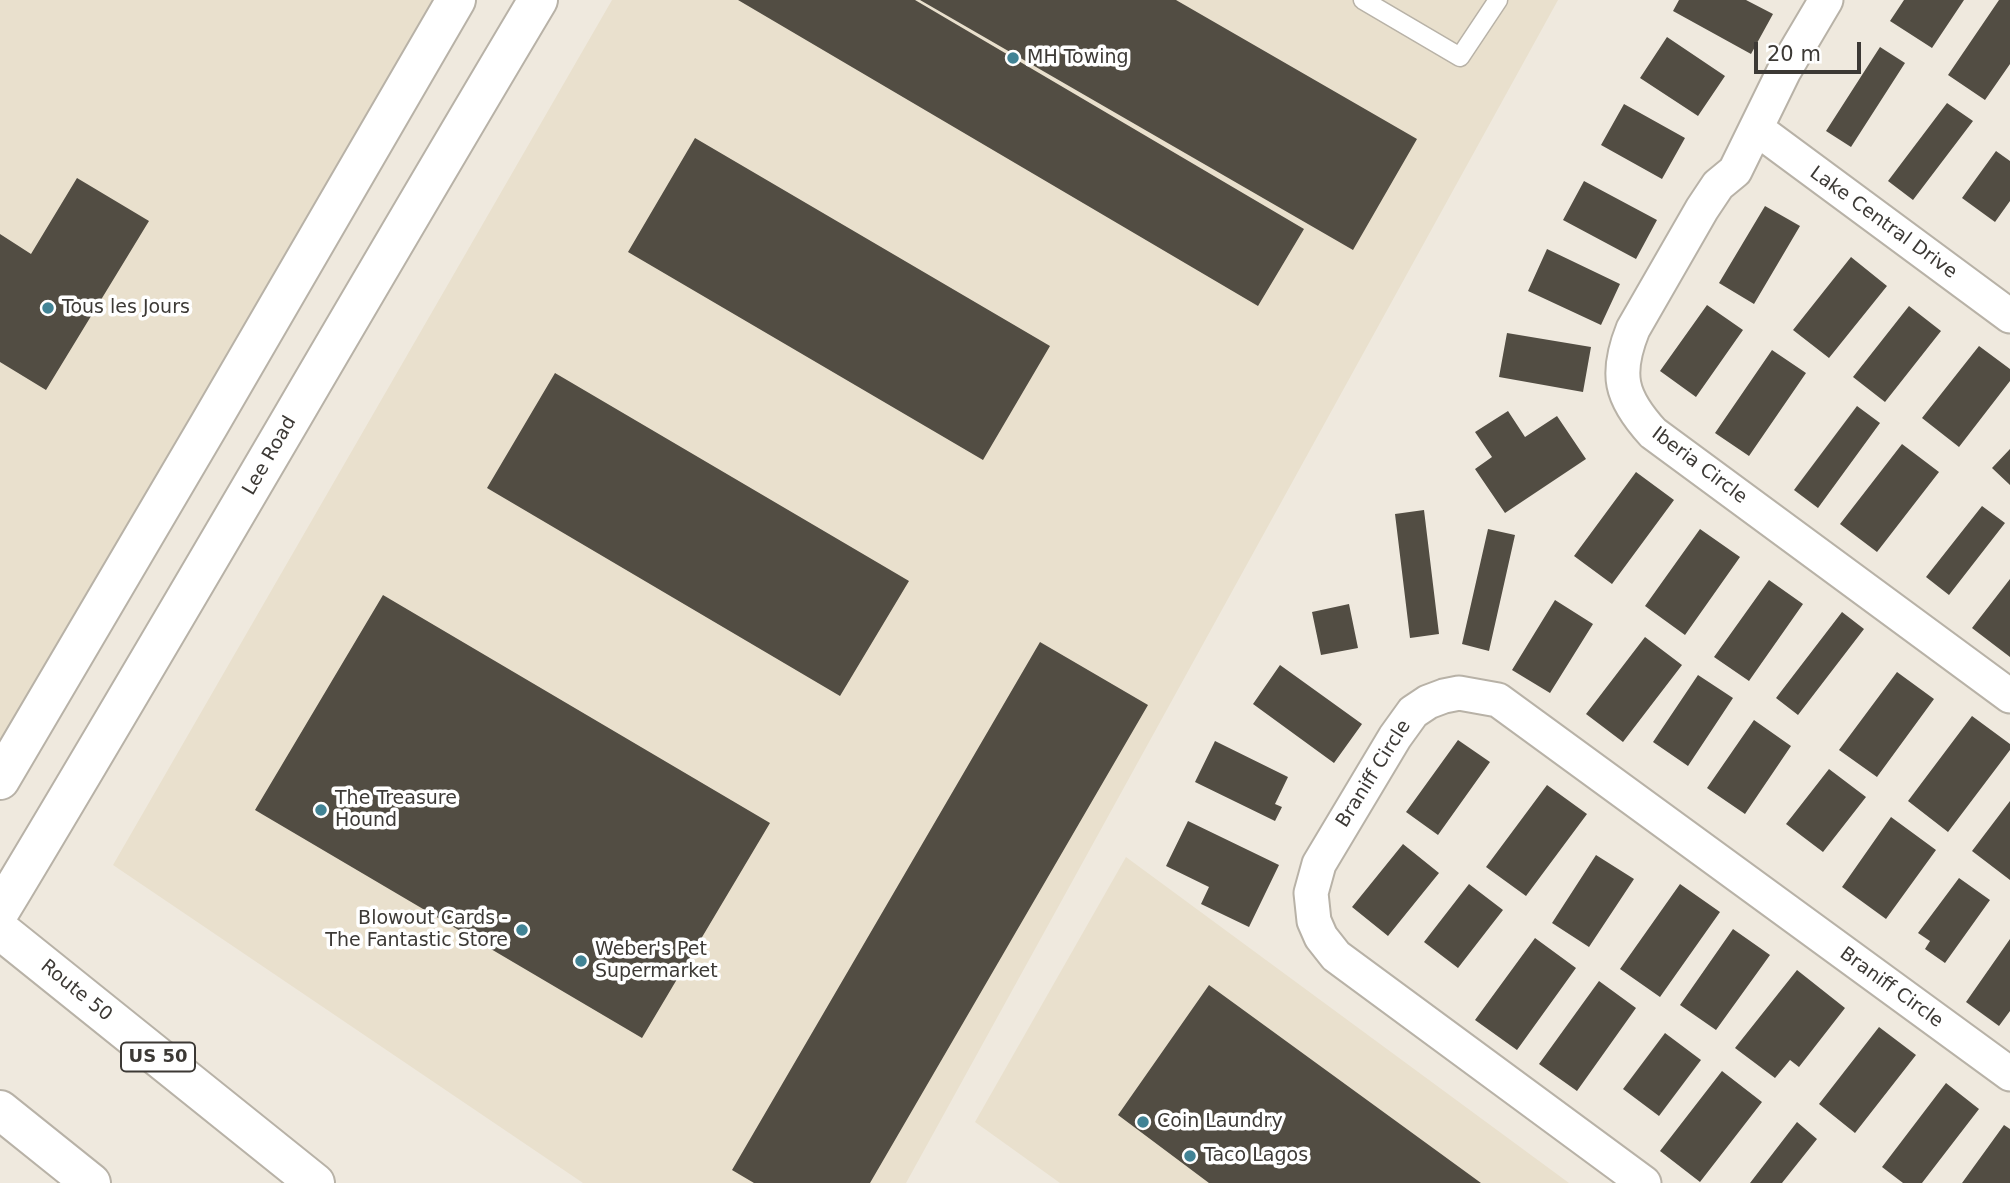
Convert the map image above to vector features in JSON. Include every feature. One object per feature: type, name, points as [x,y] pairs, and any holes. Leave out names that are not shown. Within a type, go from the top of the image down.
[{"type":"main road","points":[[0,780],[456,0]]},
{"type":"main road","name":"Lee Road","points":[[0,911],[538,0]]},
{"type":"main road","name":"Route 50","points":[[0,930],[315,1183]]},
{"type":"main road","points":[[0,1110],[91,1183]]},
{"type":"street","name":"Iberia Circle","points":[[1826,0],[1784,71],[1735,171],[1718,185],[1702,208],[1633,329],[1622,369],[1626,393],[1636,414],[1653,433],[2010,696]]},
{"type":"street","name":"Lake Central Drive","points":[[1757,130],[2010,316]]},
{"type":"street","name":"Braniff Circle","points":[[1644,1183],[1336,957],[1321,937],[1314,921],[1311,893],[1320,864],[1395,737],[1413,712],[1428,702],[1460,693],[1498,700],[2010,1074]]},
{"type":"lane","points":[[1363,0],[1460,57],[1497,0]]},
{"type":"shaded area","points":[[0,0],[456,0],[0,756]]},
{"type":"shaded area","points":[[612,0],[1558,0],[906,1183],[583,1183],[113,865]]},
{"type":"shaded area","points":[[1126,857],[1569,1183],[1060,1183],[975,1122]]},
{"type":"building","points":[[738,0],[915,0],[1304,229],[1258,306]]},
{"type":"building","points":[[920,0],[1176,0],[1417,139],[1353,250]]},
{"type":"building","points":[[1679,0],[1746,0],[1773,14],[1751,54],[1673,11]]},
{"type":"building","points":[[1904,0],[1964,0],[1932,48],[1890,21]]},
{"type":"building","points":[[1999,0],[2010,0],[2010,64],[1985,100],[1948,75]]},
{"type":"building","points":[[1667,37],[1725,76],[1698,116],[1640,78]]},
{"type":"building","points":[[1880,47],[1905,63],[1851,147],[1826,131]]},
{"type":"building","points":[[1947,103],[1973,121],[1913,200],[1888,181]]},
{"type":"building","points":[[1624,104],[1685,138],[1662,179],[1601,145]]},
{"type":"building","points":[[695,138],[1050,346],[983,460],[628,252]]},
{"type":"building","points":[[1996,151],[2010,161],[2010,201],[1995,222],[1962,198]]},
{"type":"building","name":"Tous les Jours","points":[[77,178],[149,221],[46,390],[0,362],[0,234],[31,254]]},
{"type":"building","points":[[1584,181],[1657,220],[1636,259],[1563,220]]},
{"type":"building","points":[[1765,206],[1800,226],[1754,304],[1719,283]]},
{"type":"building","points":[[1547,249],[1620,284],[1601,325],[1528,291]]},
{"type":"building","points":[[1851,257],[1887,286],[1829,358],[1793,330]]},
{"type":"building","points":[[1707,305],[1743,330],[1696,397],[1660,371]]},
{"type":"building","points":[[1909,306],[1941,331],[1885,402],[1853,377]]},
{"type":"building","points":[[1507,333],[1591,347],[1583,392],[1499,377]]},
{"type":"building","points":[[1979,346],[2010,369],[2010,381],[1959,447],[1922,418]]},
{"type":"building","points":[[1772,350],[1806,373],[1749,456],[1715,433]]},
{"type":"building","points":[[555,373],[909,581],[840,696],[487,488]]},
{"type":"building","points":[[1857,406],[1880,423],[1818,508],[1794,490]]},
{"type":"building","points":[[1508,411],[1525,437],[1557,416],[1586,459],[1505,513],[1475,469],[1492,457],[1475,432]]},
{"type":"building","points":[[1902,444],[1939,472],[1877,552],[1840,524]]},
{"type":"building","points":[[2010,449],[2010,485],[1992,468]]},
{"type":"building","points":[[1636,472],[1674,500],[1612,584],[1574,556]]},
{"type":"building","points":[[1982,506],[2005,523],[1949,595],[1926,577]]},
{"type":"building","points":[[1424,510],[1439,634],[1410,638],[1395,514]]},
{"type":"building","points":[[1488,529],[1515,535],[1489,651],[1462,644]]},
{"type":"building","points":[[1700,529],[1740,557],[1685,635],[1645,606]]},
{"type":"building","points":[[2010,579],[2010,657],[1972,628]]},
{"type":"building","points":[[1769,580],[1803,604],[1749,681],[1714,657]]},
{"type":"building","points":[[383,595],[770,823],[642,1038],[255,810]]},
{"type":"building","points":[[1555,600],[1593,624],[1550,693],[1512,670]]},
{"type":"building","points":[[1349,604],[1358,648],[1321,655],[1312,612]]},
{"type":"building","points":[[1842,612],[1864,629],[1798,715],[1776,698]]},
{"type":"building","points":[[1645,637],[1682,665],[1623,742],[1586,714]]},
{"type":"building","points":[[1040,642],[1148,705],[870,1183],[754,1183],[732,1170]]},
{"type":"building","points":[[1280,665],[1362,724],[1334,763],[1253,704]]},
{"type":"building","points":[[1897,672],[1934,699],[1877,777],[1839,750]]},
{"type":"building","points":[[1698,675],[1733,698],[1688,766],[1653,742]]},
{"type":"building","points":[[1972,716],[2010,744],[2010,750],[1948,832],[1908,801]]},
{"type":"building","points":[[1754,720],[1791,746],[1745,814],[1707,788]]},
{"type":"building","points":[[1458,740],[1490,762],[1438,835],[1406,812]]},
{"type":"building","points":[[1215,741],[1288,777],[1275,804],[1282,807],[1275,821],[1195,782]]},
{"type":"building","points":[[1829,769],[1866,797],[1823,852],[1786,824]]},
{"type":"building","points":[[1547,785],[1587,814],[1526,896],[1486,867]]},
{"type":"building","points":[[2010,801],[2010,880],[1972,851]]},
{"type":"building","points":[[1891,817],[1936,850],[1886,919],[1842,887]]},
{"type":"building","points":[[1188,821],[1279,865],[1249,927],[1201,904],[1209,887],[1166,866]]},
{"type":"building","points":[[1403,844],[1439,873],[1388,936],[1352,907]]},
{"type":"building","points":[[1596,855],[1634,879],[1589,947],[1552,923]]},
{"type":"building","points":[[1959,878],[1990,900],[1945,963],[1925,949],[1930,941],[1918,933]]},
{"type":"building","points":[[1469,884],[1503,910],[1458,968],[1424,942]]},
{"type":"building","points":[[1680,884],[1720,912],[1660,997],[1620,969]]},
{"type":"building","points":[[1733,929],[1770,955],[1716,1030],[1680,1005]]},
{"type":"building","points":[[1535,938],[1576,968],[1517,1050],[1475,1020]]},
{"type":"building","points":[[2010,939],[2010,1011],[1999,1026],[1966,1002]]},
{"type":"building","points":[[1797,970],[1845,1008],[1799,1067],[1790,1060],[1775,1078],[1735,1048]]},
{"type":"building","points":[[1599,981],[1636,1008],[1577,1091],[1539,1064]]},
{"type":"building","points":[[1209,985],[1481,1183],[1209,1183],[1118,1115]]},
{"type":"building","points":[[1879,1027],[1916,1055],[1855,1133],[1819,1104]]},
{"type":"building","points":[[1665,1033],[1701,1060],[1659,1116],[1623,1089]]},
{"type":"building","points":[[1722,1071],[1762,1102],[1700,1182],[1660,1151]]},
{"type":"building","points":[[1946,1083],[1979,1109],[1922,1183],[1903,1183],[1882,1167]]},
{"type":"building","points":[[1797,1122],[1817,1139],[1782,1183],[1750,1183]]},
{"type":"building","points":[[2004,1125],[2010,1129],[2010,1183],[1962,1183]]},
{"type":"place","name":"MH Towing","points":[[1013,58]]},
{"type":"place","name":"Tous les Jours","points":[[48,308]]},
{"type":"place","name":"The Treasure Hound","points":[[321,810]]},
{"type":"place","name":"Blowout Cards - The Fantastic Store","points":[[522,930]]},
{"type":"place","name":"Weber's Pet Supermarket","points":[[581,961]]},
{"type":"place","name":"Coin Laundry","points":[[1143,1122]]},
{"type":"place","name":"Taco Lagos","points":[[1190,1156]]}]
